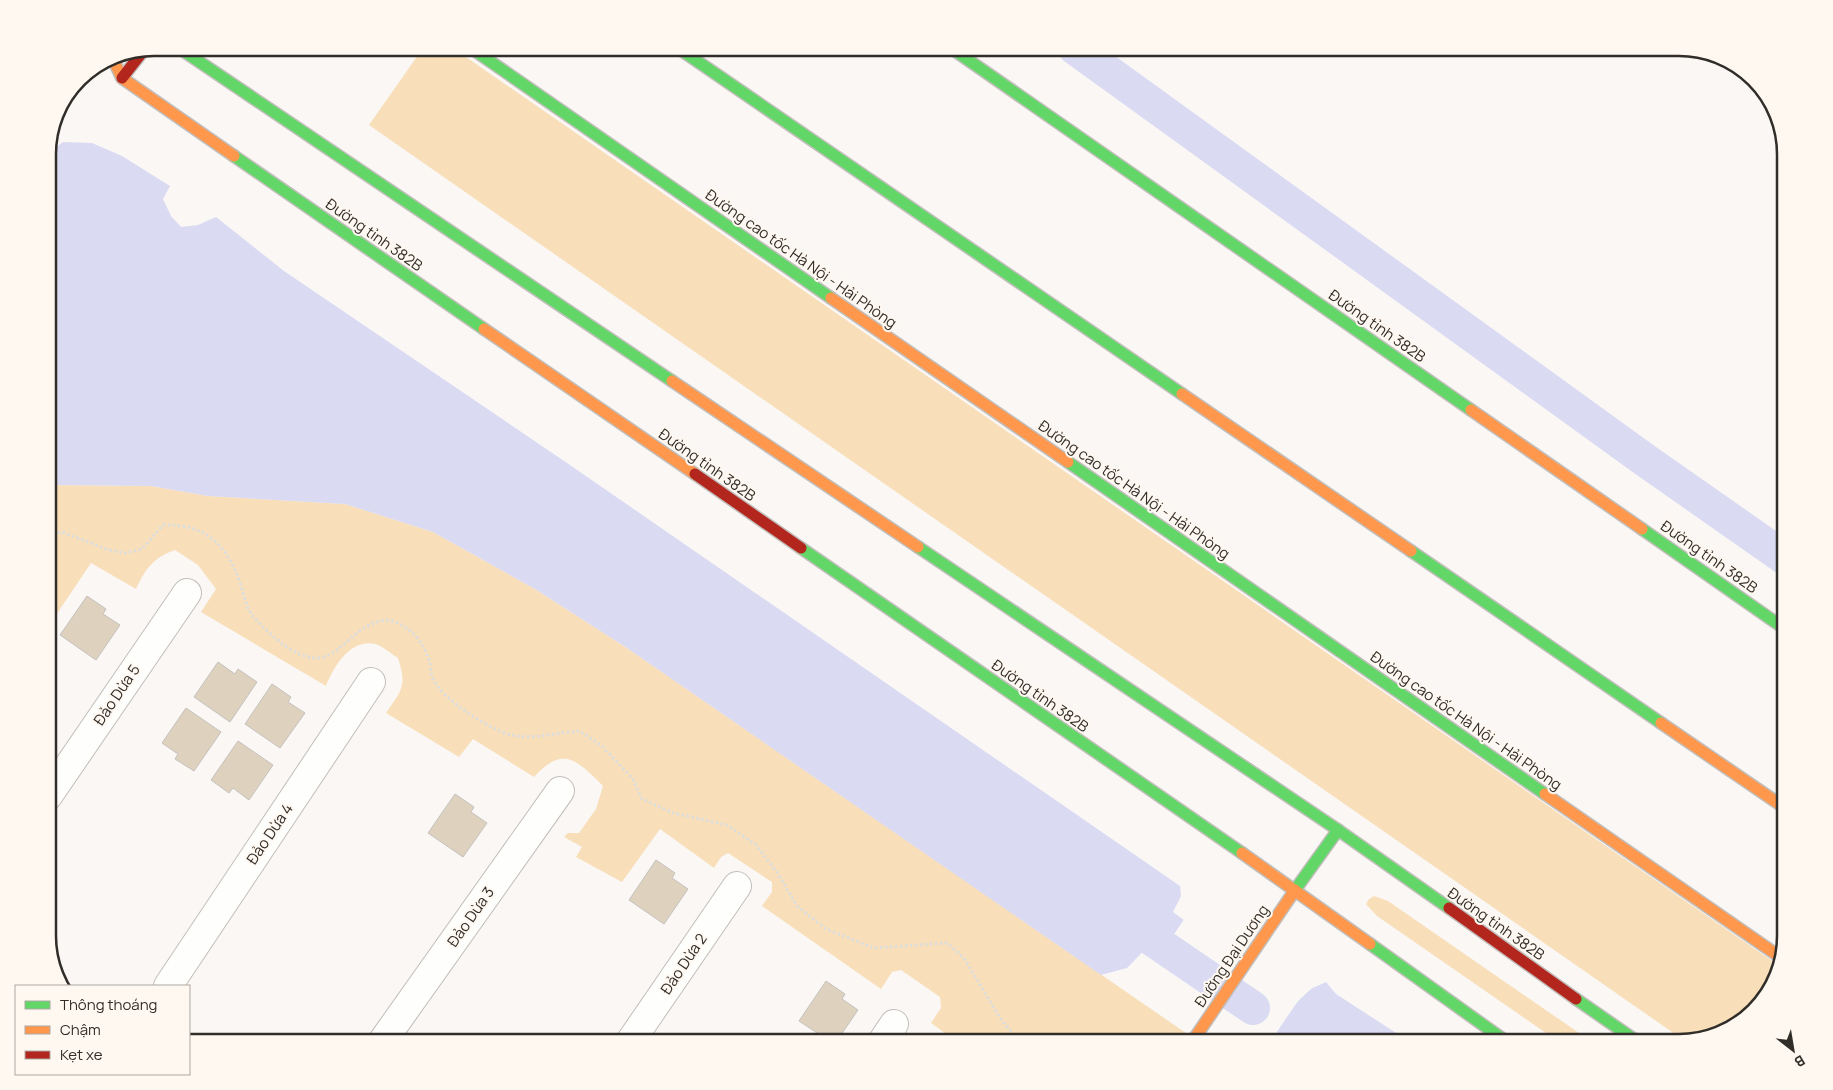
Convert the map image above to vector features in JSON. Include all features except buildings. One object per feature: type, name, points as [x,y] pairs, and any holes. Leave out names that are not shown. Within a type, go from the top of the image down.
[{"type":"main road","name":"Đường tỉnh 382B","points":[[191,56],[1338,830],[1627,1034]]},
{"type":"main road","name":"Đường cao tốc Hà Nội - Hải Phòng","points":[[483,56],[1775,954]]},
{"type":"main road","points":[[690,56],[1777,802]]},
{"type":"main road","name":"Đường tỉnh 382B","points":[[962,56],[1777,623]]},
{"type":"main road","points":[[116,64],[122,78],[138,58]]},
{"type":"main road","name":"Đường tỉnh 382B","points":[[122,78],[1295,890],[1496,1034]]},
{"type":"main road","points":[[1295,890],[1338,830]]},
{"type":"main road","name":"Đường Đại Dương","points":[[1198,1034],[1295,890]]},
{"type":"street","name":"Đảo Dừa 5","points":[[56,784],[187,593]]},
{"type":"street","name":"Đảo Dừa 4","points":[[169,985],[372,682]]},
{"type":"street","name":"Đảo Dừa 3","points":[[388,1034],[560,791]]},
{"type":"street","name":"Đảo Dừa 2","points":[[635,1034],[737,886]]},
{"type":"path","points":[[56,533],[62,532],[110,550],[126,553],[142,549],[163,525],[184,525],[203,532],[215,541],[230,559],[240,582],[246,608],[263,627],[282,643],[310,658],[327,656],[366,626],[382,620],[392,621],[410,629],[421,642],[428,657],[434,680],[462,709],[484,724],[512,735],[542,736],[580,731],[608,753],[633,779],[642,799],[672,813],[727,825],[756,845],[777,872],[797,906],[826,929],[874,948],[932,942],[947,943],[964,958],[1000,1018],[1013,1034]]},
{"type":"shaded area","points":[[417,56],[465,56],[1773,961],[1764,985],[1757,996],[1739,1014],[1728,1021],[1692,1033],[1675,1034],[369,125]]},
{"type":"shaded area","points":[[56,485],[151,486],[208,496],[345,504],[433,532],[535,589],[627,648],[1187,1034],[946,1034],[931,1023],[941,1008],[940,997],[901,970],[892,972],[881,989],[762,906],[772,892],[772,882],[728,853],[721,857],[714,868],[660,829],[622,882],[576,857],[582,847],[564,837],[568,833],[579,833],[596,809],[603,786],[585,769],[570,760],[553,761],[534,777],[473,739],[459,757],[386,713],[399,693],[402,675],[398,658],[384,648],[366,643],[350,650],[338,663],[326,686],[201,612],[216,589],[198,565],[175,550],[167,553],[151,565],[136,589],[91,563],[56,615]]},
{"type":"shaded area","points":[[1374,896],[1388,901],[1580,1034],[1547,1034],[1377,916],[1366,904]]},
{"type":"water","points":[[63,142],[92,143],[122,156],[170,186],[163,199],[171,216],[181,227],[198,225],[216,217],[284,271],[567,463],[1180,886],[1181,896],[1173,912],[1296,1003],[1312,988],[1326,982],[1336,994],[1398,1034],[1276,1034],[1277,1032],[1158,936],[1127,968],[1101,975],[627,648],[535,589],[433,532],[345,504],[208,496],[151,486],[56,485],[56,147]]},
{"type":"pier","points":[[1185,918],[1296,1000],[1311,986],[1324,980],[1326,982],[1312,988],[1300,998],[1275,1034],[1274,1034],[1166,946]]},
{"type":"waterway","points":[[1086,56],[1645,460],[1777,552]]},
{"type":"waterway","points":[[1115,914],[1253,1008]]},
{"type":"traffic: fast","points":[[191,56],[672,381]]},
{"type":"traffic: fast","points":[[483,56],[831,298]]},
{"type":"traffic: fast","points":[[690,56],[1182,394]]},
{"type":"traffic: fast","points":[[962,56],[1471,410]]},
{"type":"traffic: fast","points":[[234,156],[484,329]]},
{"type":"traffic: fast","points":[[1068,462],[1545,794]]},
{"type":"traffic: fast","points":[[1642,529],[1777,623]]},
{"type":"traffic: fast","points":[[918,547],[1338,830],[1449,908]]},
{"type":"traffic: fast","points":[[801,548],[1242,853]]},
{"type":"traffic: fast","points":[[1411,551],[1661,723]]},
{"type":"traffic: fast","points":[[1295,890],[1338,830]]},
{"type":"traffic: fast","points":[[1370,944],[1496,1034]]},
{"type":"traffic: fast","points":[[1576,999],[1626,1034]]},
{"type":"traffic: slow","points":[[116,65],[122,78],[234,156]]},
{"type":"traffic: slow","points":[[831,298],[1068,462]]},
{"type":"traffic: slow","points":[[484,329],[695,474]]},
{"type":"traffic: slow","points":[[672,381],[918,547]]},
{"type":"traffic: slow","points":[[1182,394],[1411,551]]},
{"type":"traffic: slow","points":[[1471,410],[1642,529]]},
{"type":"traffic: slow","points":[[1661,723],[1777,803]]},
{"type":"traffic: slow","points":[[1545,794],[1775,953]]},
{"type":"traffic: slow","points":[[1242,853],[1370,944]]},
{"type":"traffic: slow","points":[[1197,1034],[1295,890]]},
{"type":"traffic: jam","points":[[122,78],[138,58]]},
{"type":"traffic: jam","points":[[695,474],[801,548]]},
{"type":"traffic: jam","points":[[1449,908],[1576,999]]}]
